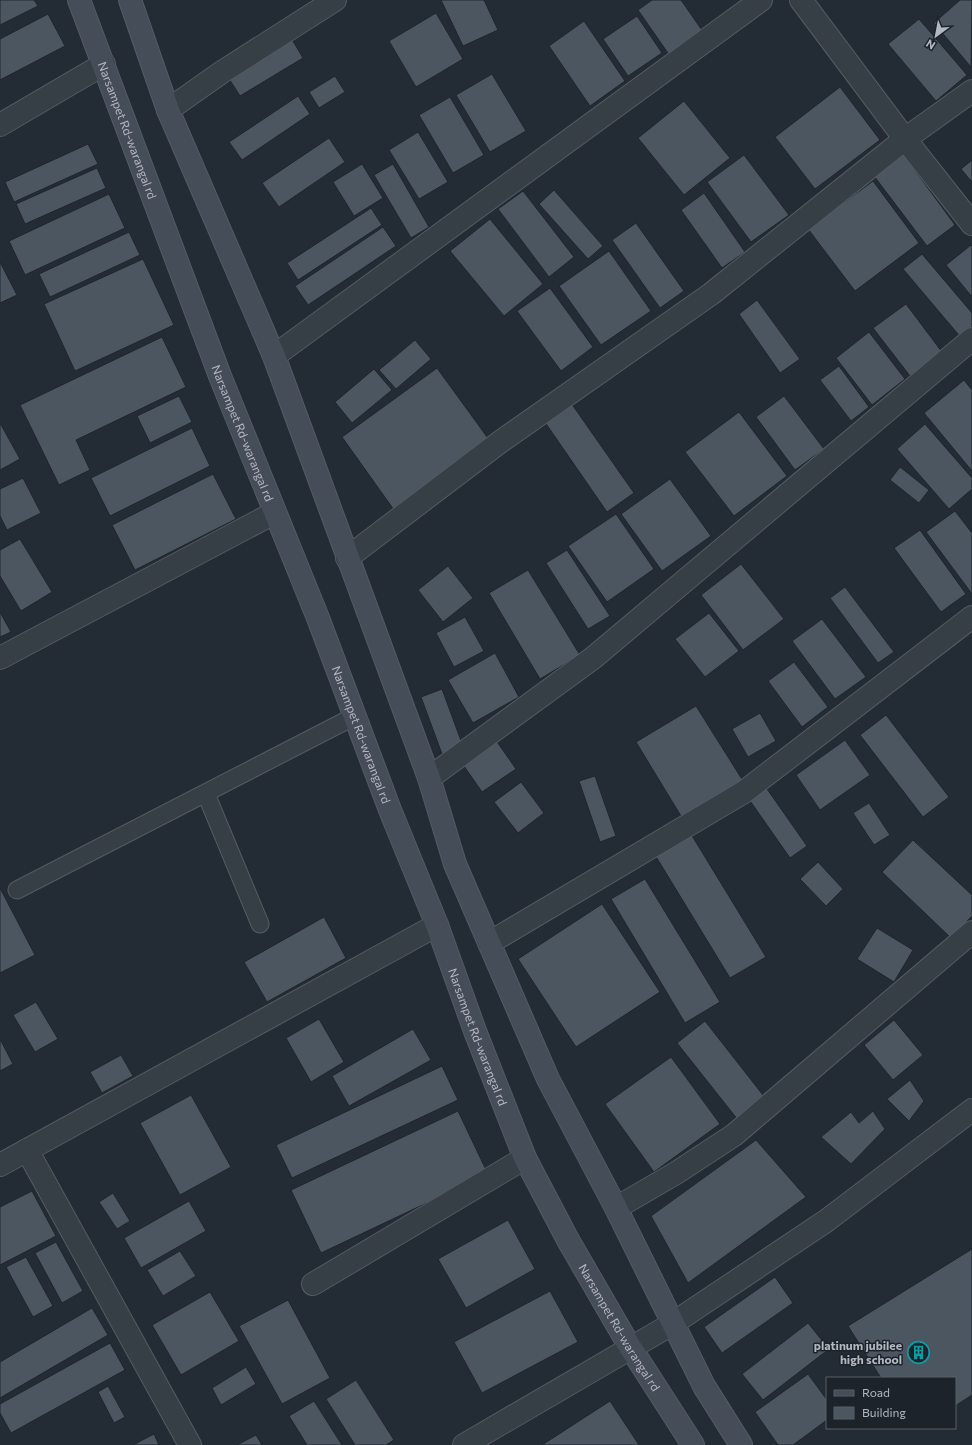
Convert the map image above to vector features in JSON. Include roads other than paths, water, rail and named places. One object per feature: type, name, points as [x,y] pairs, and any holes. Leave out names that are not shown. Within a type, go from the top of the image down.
[{"type":"main road","name":"Narsampet Rd-warangal rd","points":[[79,0],[220,376],[274,513],[318,618],[390,810],[437,926],[475,1031],[525,1158],[568,1240],[630,1347],[693,1445]]},
{"type":"main road","points":[[134,3],[168,110],[274,356],[429,778],[455,864],[548,1079],[616,1208],[672,1324],[704,1386],[741,1445]]},
{"type":"street","points":[[168,110],[222,72],[335,0]]},
{"type":"street","points":[[274,356],[761,0]]},
{"type":"street","points":[[801,0],[905,139],[972,224]]},
{"type":"street","points":[[0,125],[104,64]]},
{"type":"street","points":[[347,558],[500,442],[711,294],[905,139],[972,91]]},
{"type":"street","points":[[429,778],[593,658],[972,339]]},
{"type":"street","points":[[0,658],[274,513]]},
{"type":"street","points":[[489,943],[744,792],[972,617]]},
{"type":"street","points":[[0,1165],[437,926]]},
{"type":"street","points":[[616,1208],[676,1173],[734,1135],[972,932]]},
{"type":"street","points":[[464,1445],[630,1347],[672,1324],[826,1221],[972,1110]]},
{"type":"street","points":[[27,1150],[190,1445]]},
{"type":"street","points":[[313,1284],[525,1158]]},
{"type":"lane","points":[[17,890],[355,716]]},
{"type":"lane","points":[[206,794],[260,924]]},
{"type":"place","name":"platinum jubilee high school","points":[[918,1352]]}]
